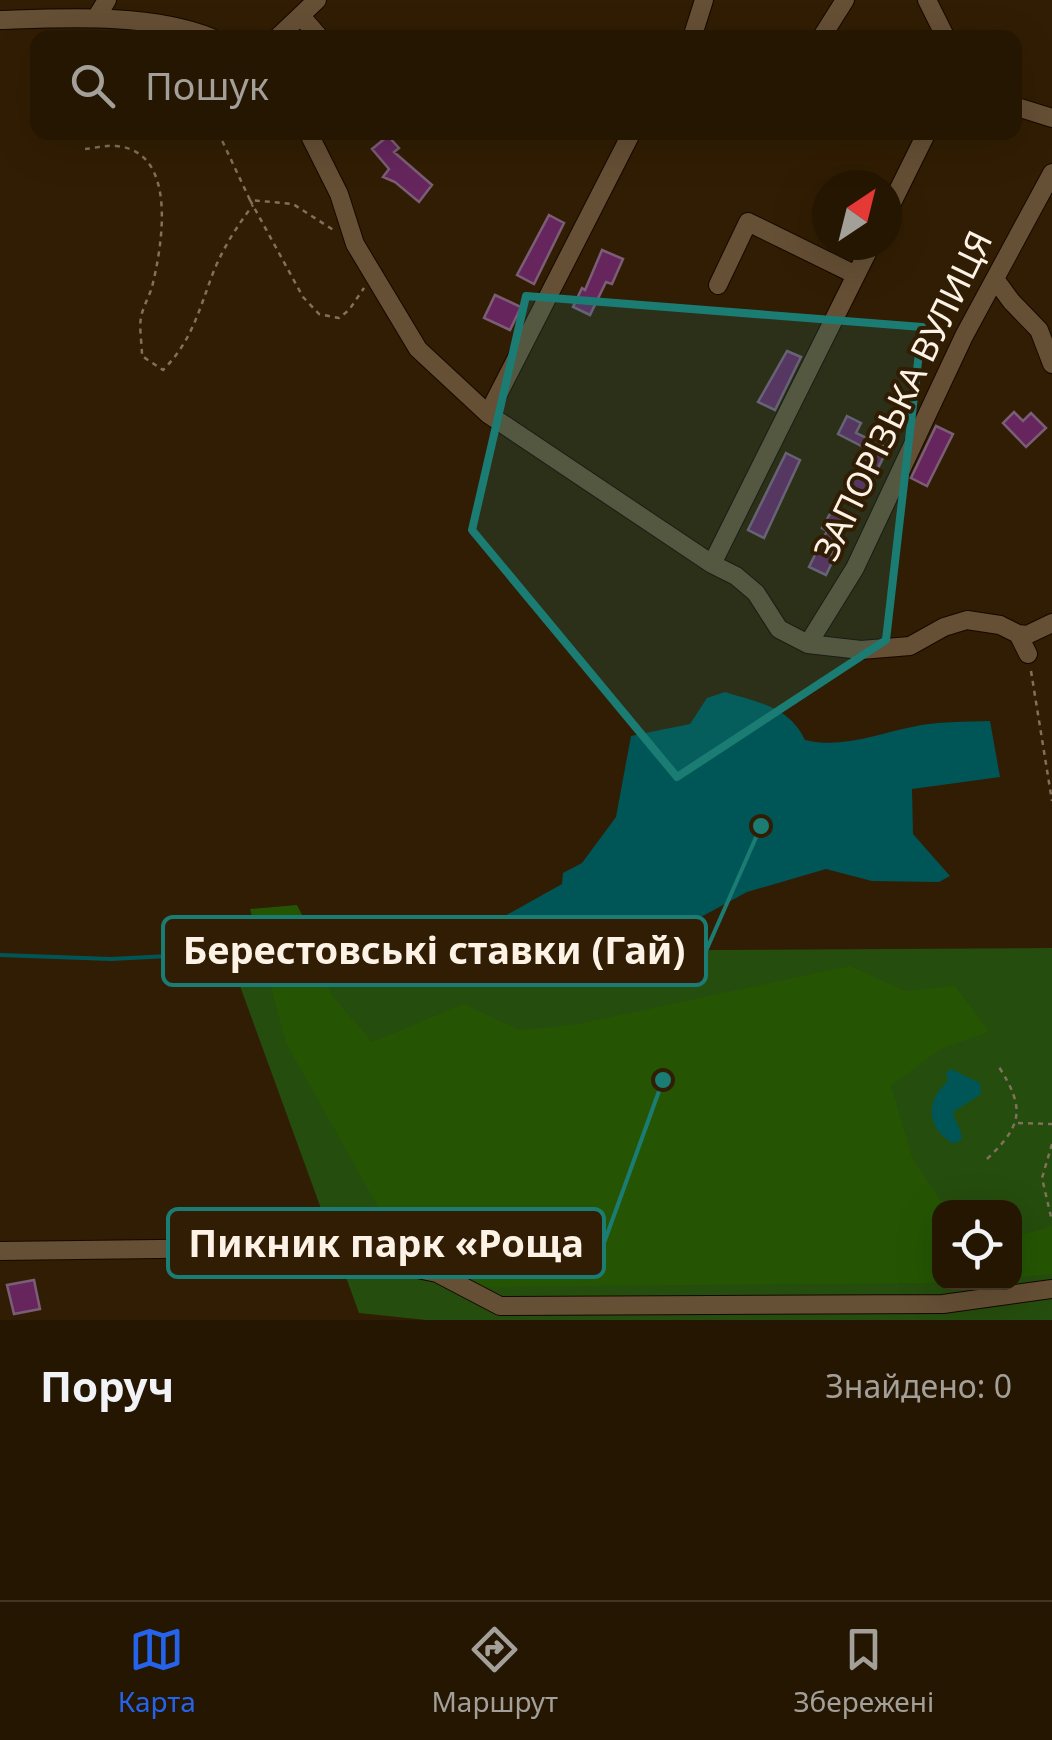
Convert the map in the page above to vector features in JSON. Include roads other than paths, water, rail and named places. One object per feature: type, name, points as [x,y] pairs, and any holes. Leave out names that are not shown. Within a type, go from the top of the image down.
[{"type":"street","points":[[96,18],[106,0]]},
{"type":"street","points":[[696,30],[704,0]]},
{"type":"street","points":[[827,30],[845,0]]},
{"type":"street","points":[[926,0],[942,30]]},
{"type":"street","points":[[285,30],[308,6],[317,30]]},
{"type":"street","points":[[0,20],[96,18],[194,30]]},
{"type":"street","points":[[1022,109],[1052,118]]},
{"type":"street","points":[[312,140],[339,194],[355,244],[418,349],[488,414],[712,564],[736,576],[756,593],[779,629],[808,644],[860,650],[910,646],[944,627],[967,620],[1000,624],[1027,635],[1052,623]]},
{"type":"street","points":[[488,414],[628,140]]},
{"type":"street","points":[[902,183],[923,140]]},
{"type":"street","name":"ЗАПОРІЗЬКА ВУЛИЦЯ","points":[[808,644],[855,568],[994,278],[1052,173]]},
{"type":"street","points":[[718,285],[748,222],[856,275]]},
{"type":"street","points":[[712,564],[864,260]]},
{"type":"street","points":[[994,278],[1038,330],[1052,364]]},
{"type":"street","points":[[1018,634],[1028,654]]},
{"type":"street","points":[[0,1252],[312,1246],[436,1273],[500,1306],[942,1304],[1052,1289]]},
{"type":"water","points":[[725,692],[772,707],[791,720],[805,740],[819,742],[859,740],[931,724],[990,721],[1000,777],[912,789],[913,834],[950,876],[939,882],[872,881],[826,869],[747,892],[677,930],[646,939],[522,952],[460,941],[562,884],[563,873],[582,863],[616,817],[631,736],[690,724],[707,698]]},
{"type":"water","points":[[951,1069],[980,1083],[981,1094],[953,1112],[962,1139],[954,1144],[938,1131],[932,1115],[935,1098],[948,1081],[946,1073]]},
{"type":"waterway","points":[[0,955],[111,959],[462,941]]},
{"type":"place","name":"Берестовські ставки (Гай)","points":[[761,826]]},
{"type":"place","name":"Пикник парк «Роща","points":[[663,1080]]}]
